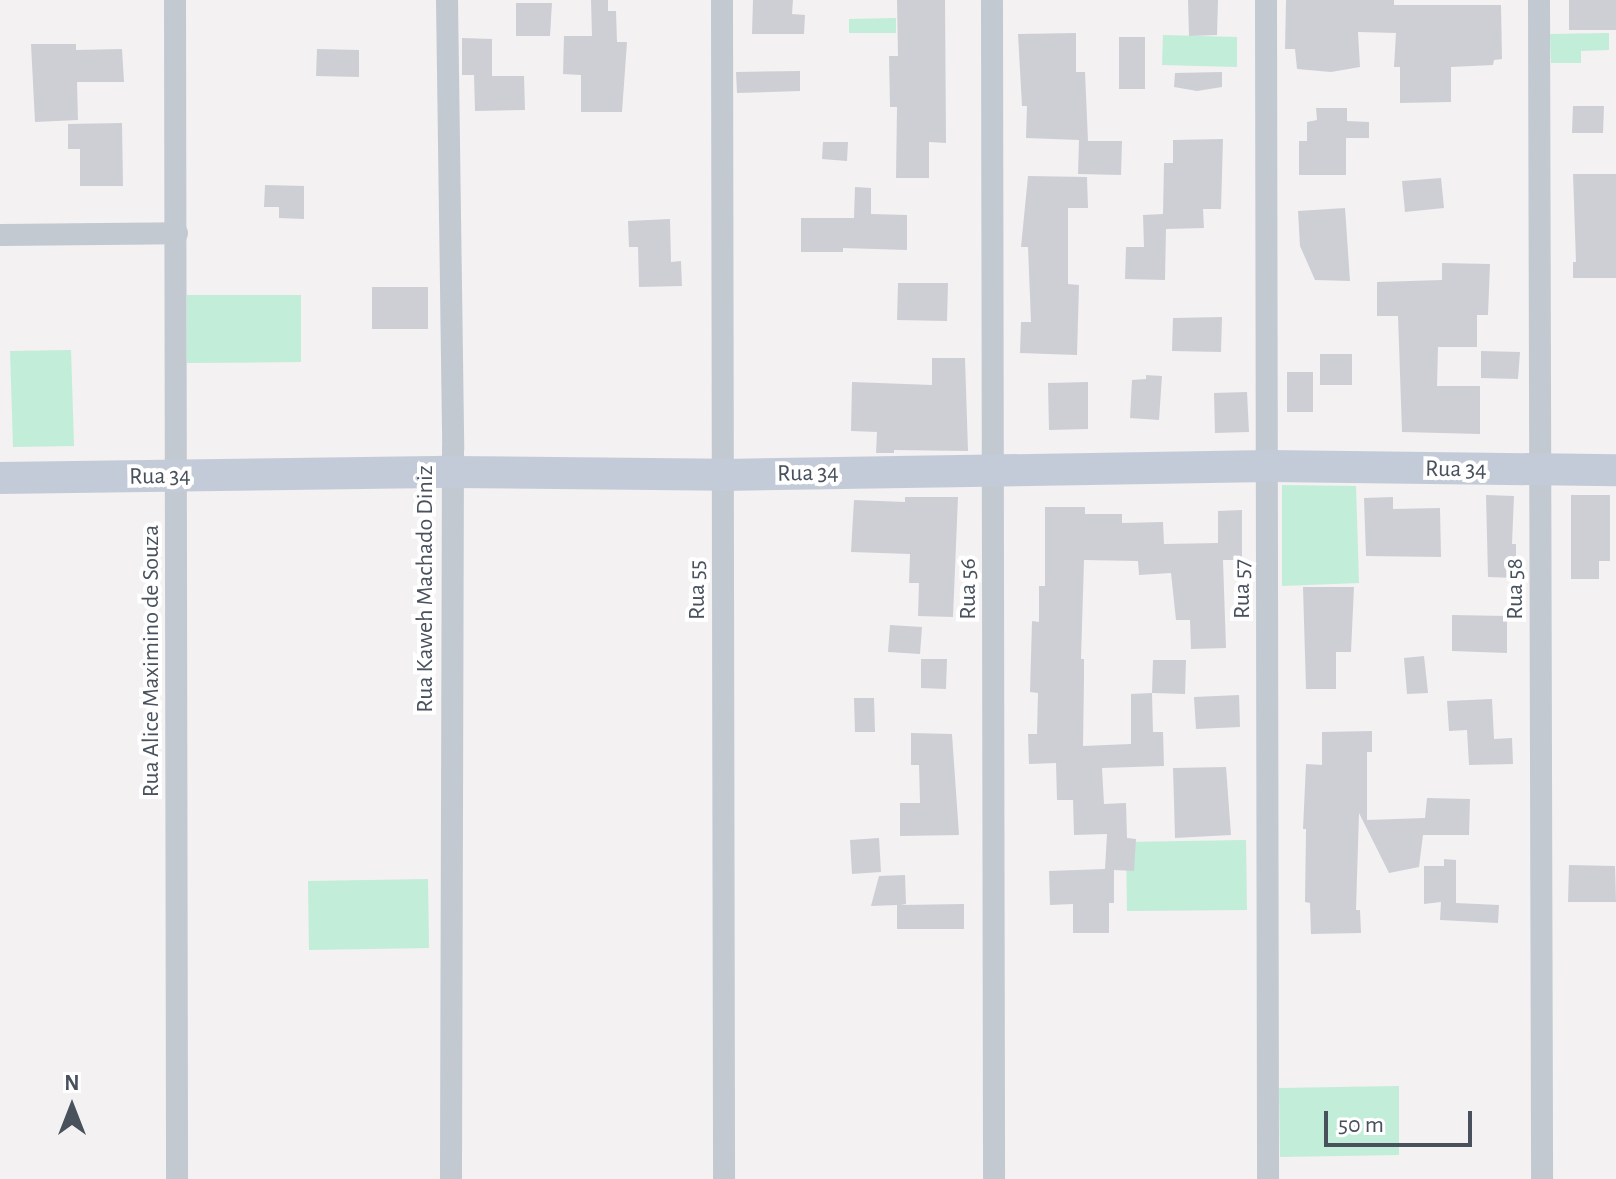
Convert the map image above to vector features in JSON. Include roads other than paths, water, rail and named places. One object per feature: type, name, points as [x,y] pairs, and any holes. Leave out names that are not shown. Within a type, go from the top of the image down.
[{"type":"street","name":"Rua Alice Maximino de Souza","points":[[175,0],[177,1179]]},
{"type":"street","name":"Rua Kaweh Machado Diniz","points":[[447,0],[452,472],[451,1179]]},
{"type":"street","name":"Rua 55","points":[[722,0],[724,1179]]},
{"type":"street","name":"Rua 56","points":[[992,0],[994,1179]]},
{"type":"street","name":"Rua 57","points":[[1266,0],[1268,1179]]},
{"type":"street","name":"Rua 58","points":[[1539,0],[1542,1179]]},
{"type":"street","points":[[0,235],[177,233]]},
{"type":"street","name":"Rua 34","points":[[0,478],[452,472],[724,475],[1269,466],[1616,470]]}]
